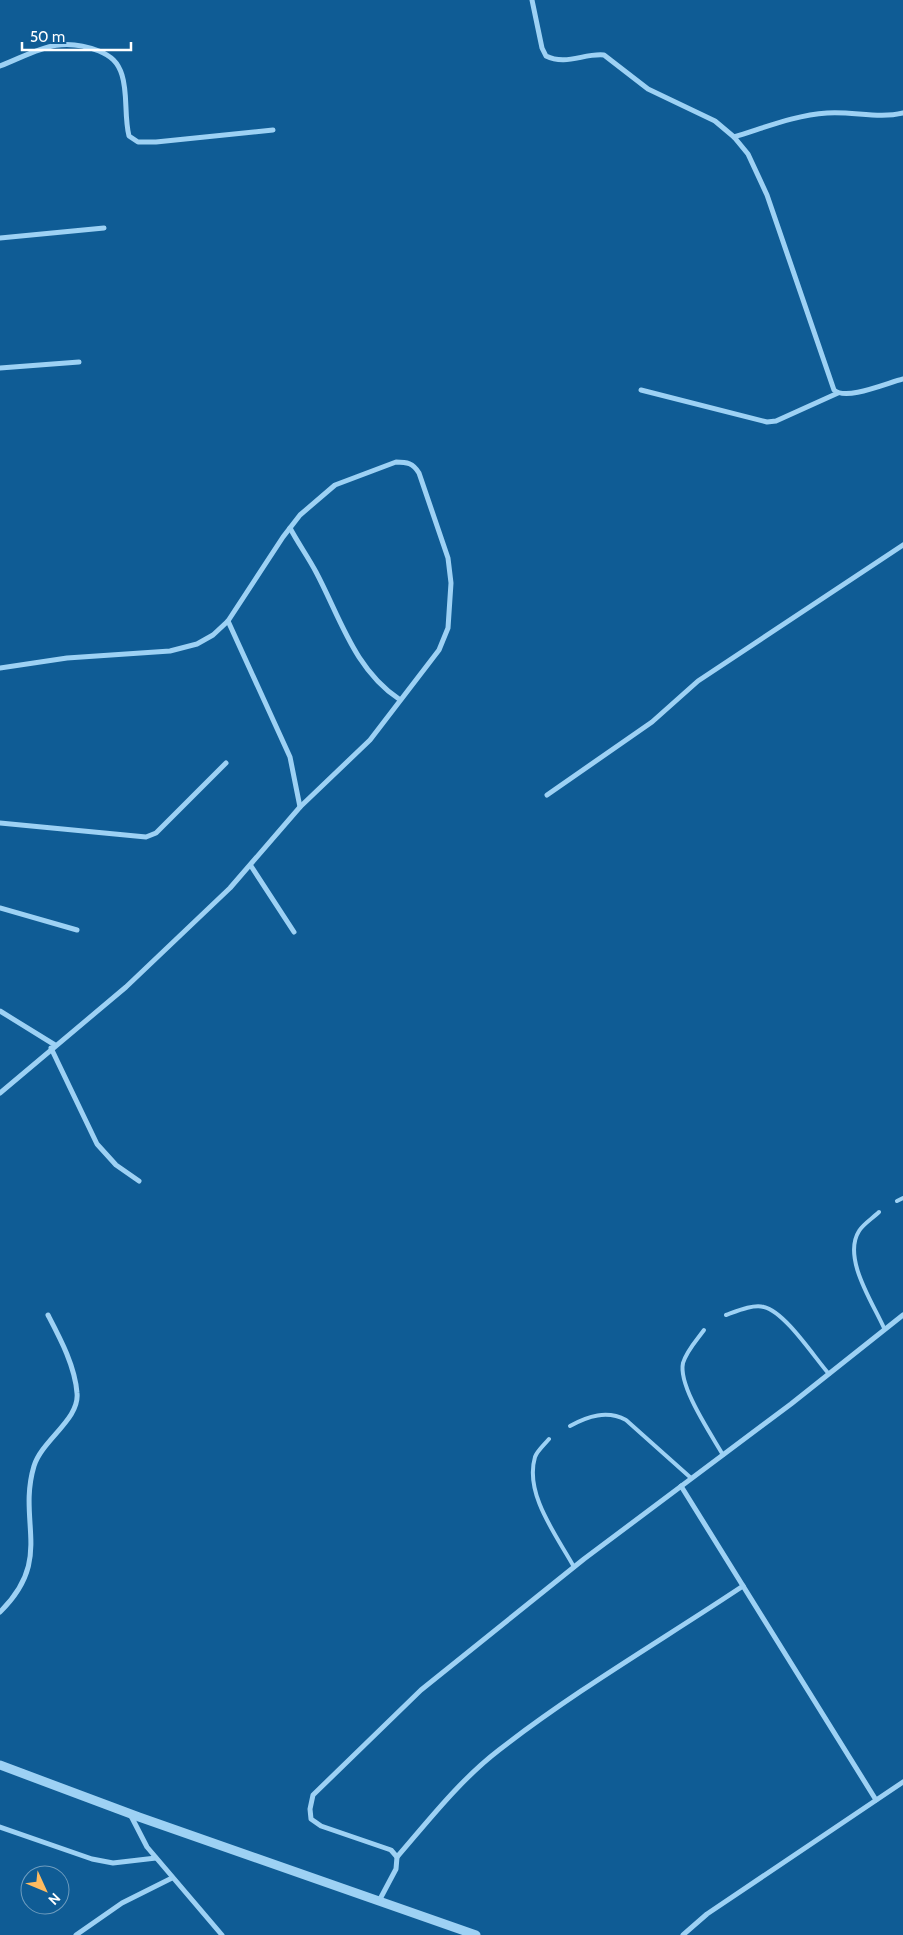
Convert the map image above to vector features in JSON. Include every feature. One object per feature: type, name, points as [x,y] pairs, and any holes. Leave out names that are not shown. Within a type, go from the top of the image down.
[{"type":"street","points":[[532,0],[542,48],[546,56],[564,61],[597,54],[604,55],[648,89],[715,121],[734,137],[748,154],[767,194],[831,385],[838,393]]},
{"type":"street","points":[[0,66],[50,46],[66,43],[82,44],[108,55],[117,63],[123,76],[129,136],[138,142],[156,142],[274,130]]},
{"type":"street","points":[[734,137],[786,121],[825,113],[852,112],[880,115],[903,113]]},
{"type":"street","points":[[0,238],[104,228]]},
{"type":"street","points":[[0,368],[79,362]]},
{"type":"street","points":[[641,390],[767,422],[776,421],[838,393],[848,394],[903,379]]},
{"type":"street","points":[[0,668],[67,658],[170,651],[197,644],[213,636],[228,621],[290,528],[300,516],[335,485],[396,462],[406,462],[415,466],[419,473],[448,558],[452,583],[448,628],[438,650],[399,699],[370,740],[300,807],[251,866],[126,987],[53,1046],[0,1093]]},
{"type":"street","points":[[290,528],[316,572],[359,658],[383,688],[399,699]]},
{"type":"street","points":[[547,795],[652,722],[698,681],[903,545]]},
{"type":"street","points":[[228,621],[290,757],[300,807]]},
{"type":"street","points":[[0,823],[146,838],[156,833],[226,763]]},
{"type":"street","points":[[251,866],[294,932]]},
{"type":"street","points":[[0,908],[77,930]]},
{"type":"street","points":[[0,1011],[53,1046],[97,1144],[116,1164],[140,1181]]},
{"type":"street","points":[[0,1612],[26,1577],[32,1552],[30,1482],[35,1465],[43,1447],[71,1416],[78,1394],[62,1342],[48,1314]]},
{"type":"street","points":[[397,1857],[391,1850],[321,1826],[312,1819],[310,1809],[313,1795],[421,1690],[574,1567],[903,1315]]},
{"type":"street","points":[[681,1486],[876,1800]]},
{"type":"street","points":[[380,1901],[396,1869],[397,1857],[442,1804],[498,1750],[563,1704],[743,1586]]},
{"type":"street","points":[[0,1765],[130,1814],[476,1935]]},
{"type":"street","points":[[683,1935],[707,1914],[903,1782]]},
{"type":"street","points":[[130,1814],[147,1847],[222,1935]]},
{"type":"street","points":[[0,1827],[92,1858],[113,1863],[156,1858]]},
{"type":"street","points":[[76,1935],[122,1903],[172,1878]]},
{"type":"lane","points":[[897,1201],[903,1198]]},
{"type":"lane","points":[[879,1212],[859,1231],[853,1248],[854,1261],[884,1328]]},
{"type":"lane","points":[[726,1315],[744,1308],[763,1306],[777,1312],[828,1374]]},
{"type":"lane","points":[[704,1330],[688,1350],[683,1365],[684,1378],[691,1396],[723,1454]]},
{"type":"lane","points":[[570,1426],[601,1414],[616,1415],[626,1420],[691,1478]]},
{"type":"lane","points":[[549,1440],[535,1455],[532,1473],[536,1492],[574,1567]]}]
